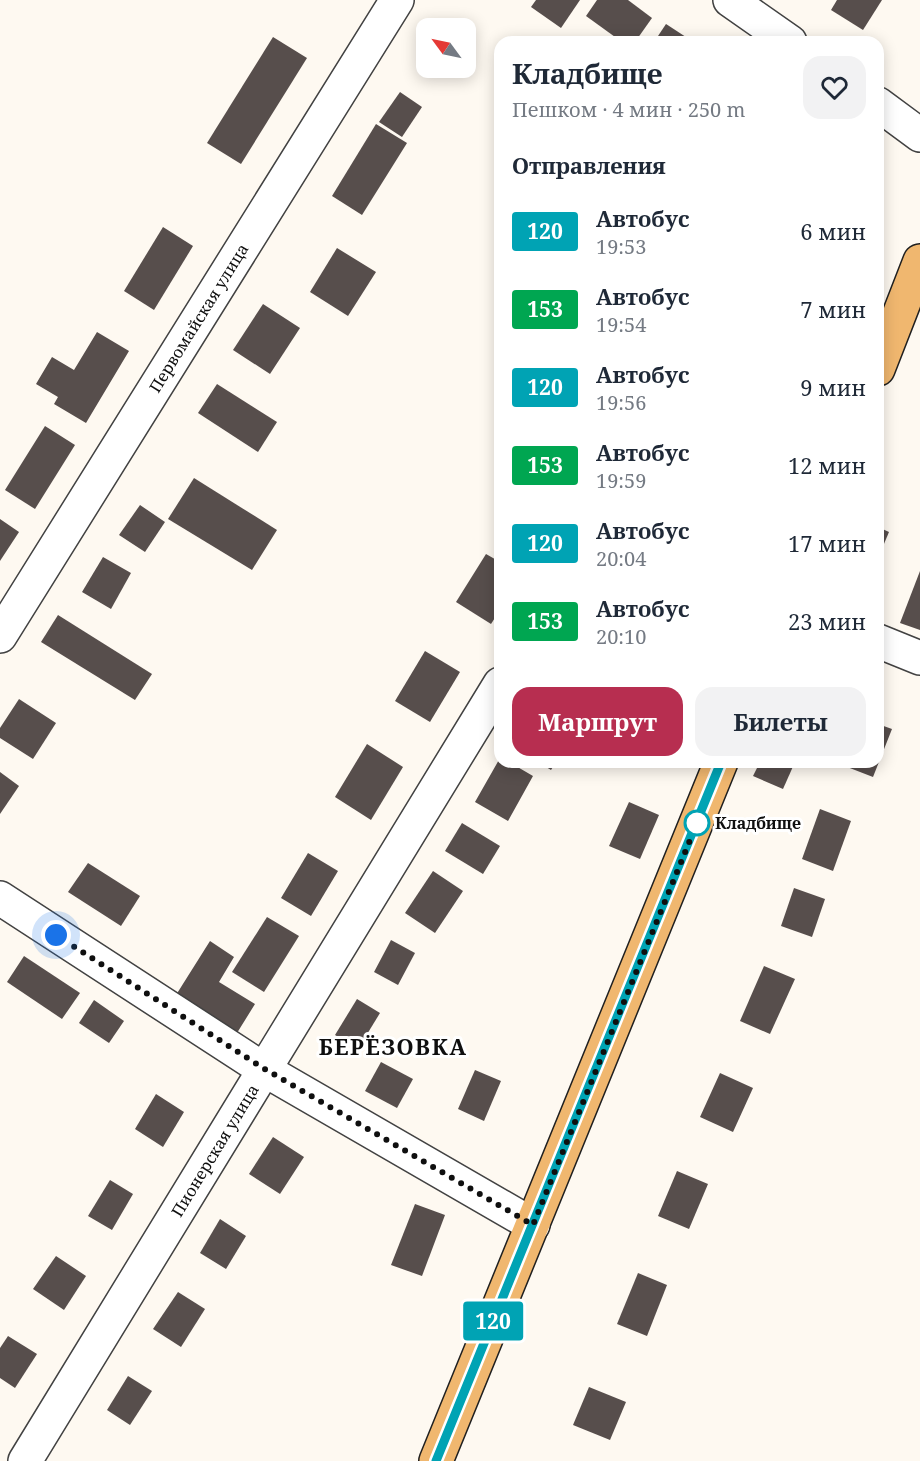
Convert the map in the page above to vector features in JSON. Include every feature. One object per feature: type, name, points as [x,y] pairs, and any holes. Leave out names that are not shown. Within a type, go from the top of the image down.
[{"type":"main road","points":[[884,354],[920,261]]},
{"type":"main road","points":[[436,1461],[719,768]]},
{"type":"street","name":"Первомайская улица","points":[[0,636],[397,0]]},
{"type":"street","points":[[730,0],[781,36]]},
{"type":"street","points":[[884,108],[920,135]]},
{"type":"street","points":[[884,643],[920,658]]},
{"type":"street","name":"Пионерская улица","points":[[25,1461],[263,1068],[494,694]]},
{"type":"street","points":[[0,898],[263,1068],[533,1225]]},
{"type":"building","points":[[536,0],[580,0],[561,28],[531,7]]},
{"type":"building","points":[[597,0],[628,0],[652,18],[639,36],[614,36],[586,16]]},
{"type":"building","points":[[837,0],[882,0],[863,30],[831,10]]},
{"type":"building","points":[[666,24],[684,36],[658,36]]},
{"type":"building","points":[[273,37],[307,58],[241,164],[207,143]]},
{"type":"building","points":[[400,92],[422,107],[402,137],[379,122]]},
{"type":"building","points":[[376,124],[407,143],[362,215],[332,196]]},
{"type":"building","points":[[163,227],[193,246],[154,310],[124,291]]},
{"type":"building","points":[[337,248],[376,272],[348,316],[310,292]]},
{"type":"building","points":[[263,304],[300,328],[270,374],[233,350]]},
{"type":"building","points":[[97,332],[129,351],[86,423],[54,404],[58,397],[36,384],[52,357],[74,370]]},
{"type":"building","points":[[217,384],[277,422],[258,452],[198,413]]},
{"type":"building","points":[[45,426],[75,445],[35,509],[5,490]]},
{"type":"building","points":[[194,478],[277,530],[252,570],[168,519]]},
{"type":"building","points":[[140,505],[165,522],[145,552],[119,535]]},
{"type":"building","points":[[0,519],[19,532],[0,561]]},
{"type":"building","points":[[884,530],[889,532],[884,544]]},
{"type":"building","points":[[486,554],[494,559],[494,619],[491,624],[456,602]]},
{"type":"building","points":[[103,557],[131,573],[111,609],[82,592]]},
{"type":"building","points":[[920,571],[920,630],[900,623]]},
{"type":"building","points":[[58,615],[152,674],[135,700],[41,642]]},
{"type":"building","points":[[425,651],[460,672],[430,722],[395,701]]},
{"type":"building","points":[[19,699],[56,723],[33,759],[0,738],[0,728]]},
{"type":"building","points":[[884,726],[892,729],[884,749]]},
{"type":"building","points":[[367,744],[403,767],[371,820],[335,797]]},
{"type":"building","points":[[494,768],[519,768],[533,776],[508,821],[475,802]]},
{"type":"building","points":[[757,768],[792,768],[783,789],[753,776]]},
{"type":"building","points":[[850,768],[877,768],[873,777]]},
{"type":"building","points":[[0,772],[19,786],[0,814]]},
{"type":"building","points":[[629,802],[659,815],[640,859],[609,846]]},
{"type":"building","points":[[820,809],[851,821],[833,871],[802,859]]},
{"type":"building","points":[[462,823],[500,846],[483,874],[445,851]]},
{"type":"building","points":[[308,853],[338,871],[311,916],[281,898]]},
{"type":"building","points":[[88,863],[140,896],[121,926],[68,892]]},
{"type":"building","points":[[433,871],[463,891],[435,933],[405,913]]},
{"type":"building","points":[[794,888],[825,899],[812,937],[781,926]]},
{"type":"building","points":[[267,917],[299,936],[264,992],[232,972]]},
{"type":"building","points":[[391,940],[415,953],[398,985],[374,972]]},
{"type":"building","points":[[210,941],[234,957],[219,982],[255,1004],[237,1033],[176,995]]},
{"type":"building","points":[[24,956],[80,993],[62,1019],[7,982]]},
{"type":"building","points":[[764,966],[795,979],[770,1034],[740,1021]]},
{"type":"building","points":[[357,999],[380,1013],[358,1049],[335,1035]]},
{"type":"building","points":[[94,1000],[124,1021],[109,1043],[79,1023]]},
{"type":"building","points":[[381,1062],[413,1079],[397,1108],[365,1091]]},
{"type":"building","points":[[475,1070],[501,1081],[484,1121],[458,1109]]},
{"type":"building","points":[[720,1073],[753,1088],[733,1132],[700,1117]]},
{"type":"building","points":[[156,1094],[184,1112],[163,1147],[135,1129]]},
{"type":"building","points":[[273,1137],[304,1157],[280,1194],[249,1174]]},
{"type":"building","points":[[677,1171],[708,1184],[689,1229],[658,1216]]},
{"type":"building","points":[[110,1180],[133,1194],[112,1230],[88,1216]]},
{"type":"building","points":[[415,1204],[445,1215],[422,1276],[391,1265]]},
{"type":"building","points":[[220,1219],[246,1236],[226,1269],[200,1253]]},
{"type":"building","points":[[56,1256],[86,1276],[64,1310],[33,1289]]},
{"type":"building","points":[[638,1273],[667,1285],[647,1336],[617,1324]]},
{"type":"building","points":[[178,1292],[205,1309],[181,1347],[153,1329]]},
{"type":"building","points":[[8,1336],[37,1354],[15,1388],[0,1378],[0,1348]]},
{"type":"building","points":[[128,1376],[152,1391],[130,1425],[107,1410]]},
{"type":"building","points":[[589,1387],[626,1402],[610,1440],[573,1425]]},
{"type":"bus line","name":"120","points":[[436,1461],[719,768]]},
{"type":"place","name":"Кладбище","points":[[697,823]]},
{"type":"district","name":"БЕРЁЗОВКА","points":[[393,1046]]},
{"type":"route","points":[[56,935],[263,1068],[533,1225],[697,823]]}]
